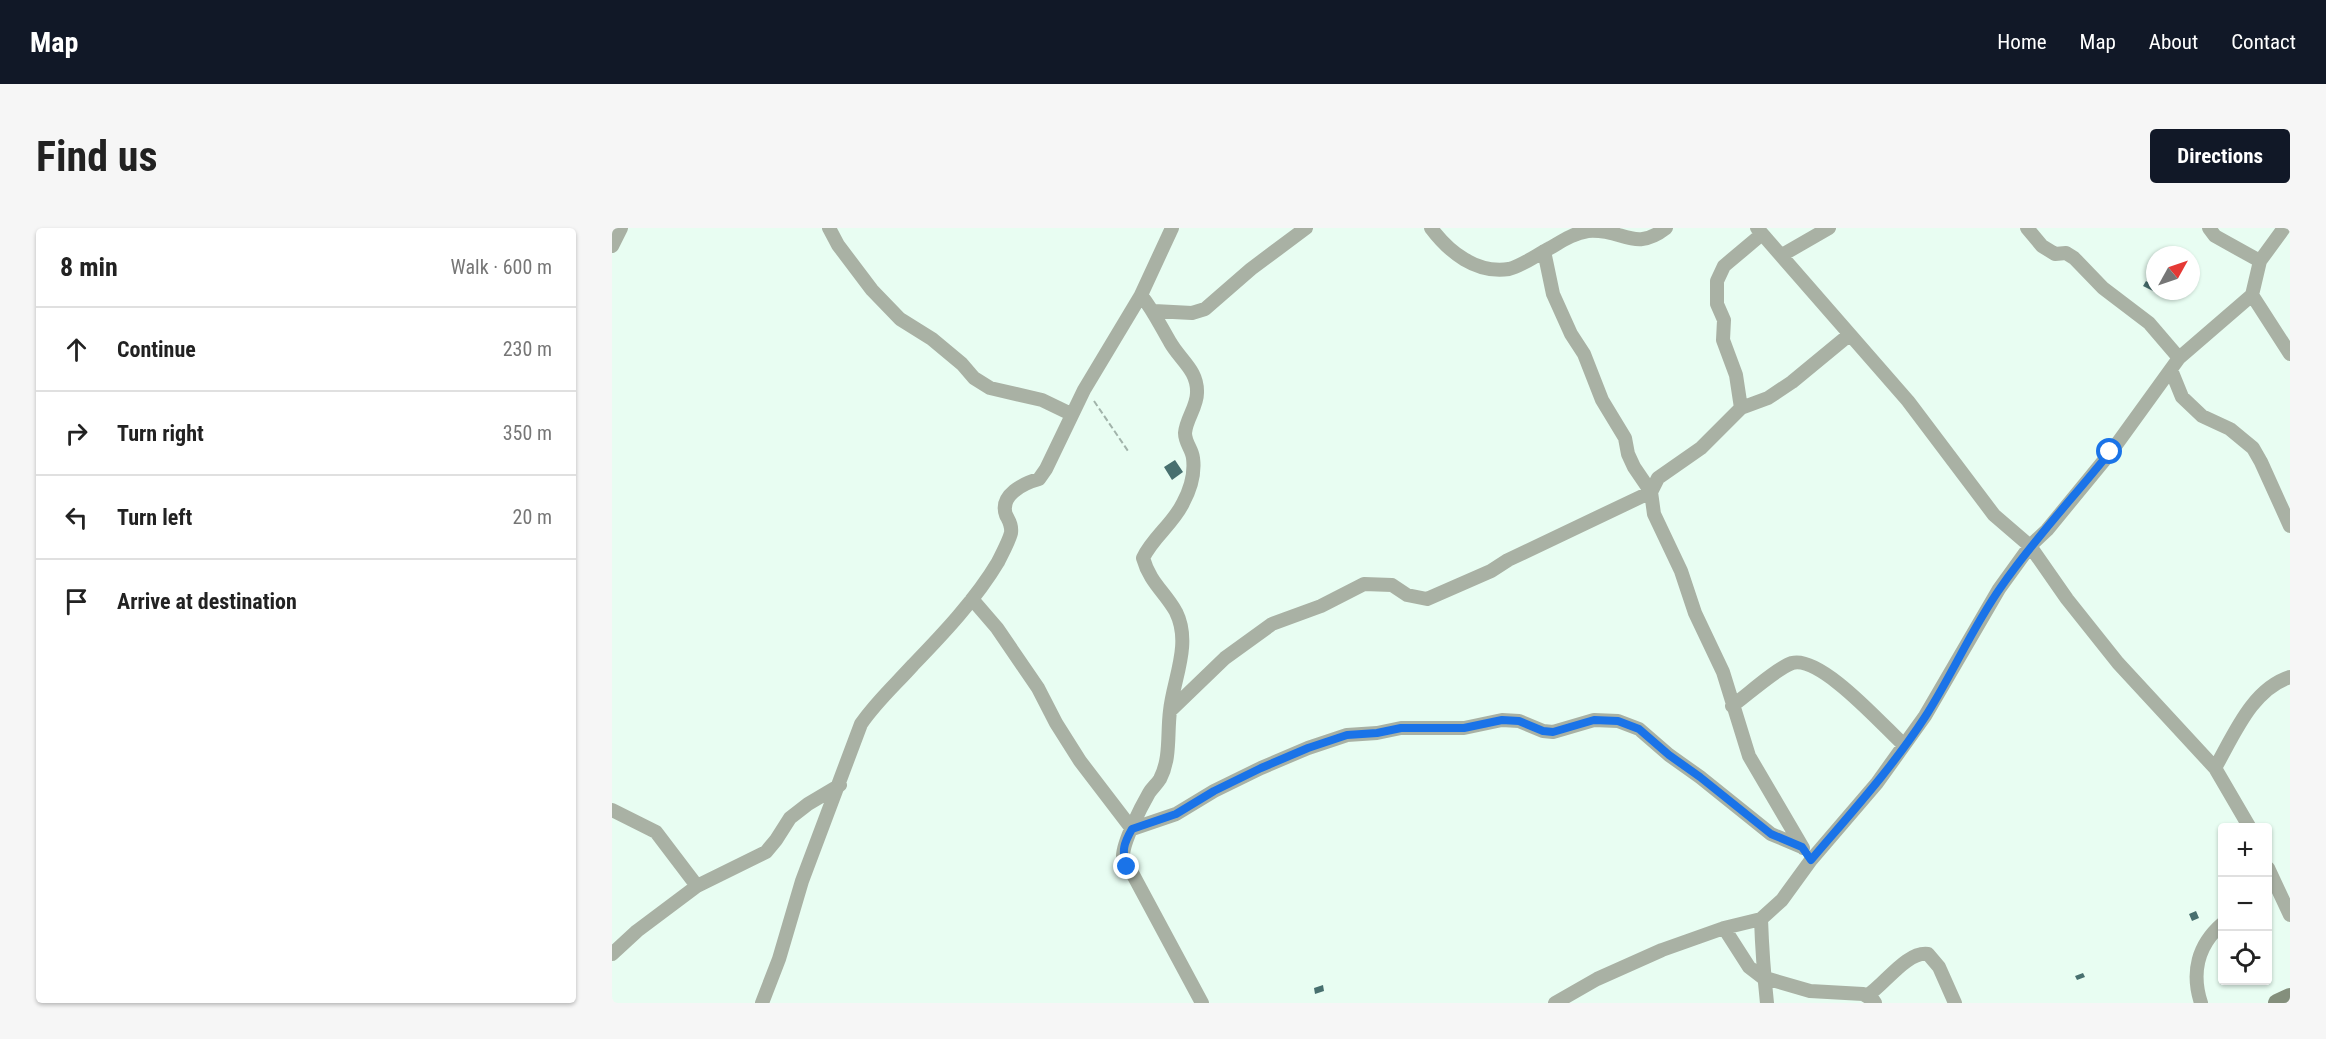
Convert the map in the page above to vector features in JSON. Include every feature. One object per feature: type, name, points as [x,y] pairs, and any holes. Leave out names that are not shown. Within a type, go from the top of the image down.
[{"type":"main road","points":[[2277,1003],[2290,997]]},
{"type":"street","points":[[612,246],[621,228]]},
{"type":"street","points":[[829,228],[838,245],[858,272],[893,312],[932,339],[962,364],[974,378],[990,388],[1042,400],[1071,414]]},
{"type":"street","points":[[762,1003],[779,958],[802,880],[840,785],[851,745],[861,724],[873,707],[915,664],[972,598],[998,562],[1011,533],[1010,522],[1006,514],[1006,503],[1014,491],[1025,482],[1039,479],[1046,469],[1084,390],[1141,295],[1172,228]]},
{"type":"street","points":[[1154,311],[1192,313],[1205,309],[1251,269],[1306,228]]},
{"type":"street","points":[[1431,228],[1462,260],[1484,268],[1509,268],[1578,233],[1595,230],[1646,240],[1655,237],[1666,228]]},
{"type":"street","points":[[1782,255],[1829,228]]},
{"type":"street","points":[[2027,228],[2048,250],[2055,254],[2066,253],[2074,258],[2103,288],[2149,323],[2175,364],[2182,397],[2202,416],[2230,429],[2253,448],[2290,526]]},
{"type":"street","points":[[2209,228],[2215,236],[2260,261]]},
{"type":"street","points":[[1555,1003],[1597,980],[1662,950],[1724,928],[1761,919],[1782,900],[1811,860],[1877,783],[1925,716],[2000,588],[2030,546],[2046,530],[2110,452],[2175,364],[2252,294],[2260,261],[2284,228]]},
{"type":"street","points":[[1741,408],[1736,375],[1723,340],[1724,320],[1717,304],[1717,281],[1724,266],[1760,231],[1908,401],[1995,514],[2030,546],[2067,599],[2118,663],[2215,768],[2247,823]]},
{"type":"street","points":[[1544,251],[1553,294],[1571,334],[1584,354],[1602,400],[1625,438],[1628,454],[1634,467],[1651,492],[1654,514],[1681,571],[1695,614],[1723,672],[1749,756],[1811,860]]},
{"type":"street","points":[[2252,294],[2290,354]]},
{"type":"street","points":[[1141,295],[1154,311],[1171,344],[1191,369],[1197,381],[1197,396],[1185,431],[1186,445],[1194,457],[1191,482],[1178,512],[1150,544],[1143,558],[1147,572],[1176,613],[1182,643],[1179,675],[1170,711],[1166,764],[1123,845],[1123,856],[1202,1003]]},
{"type":"street","points":[[1170,711],[1225,658],[1272,624],[1321,606],[1364,584],[1392,585],[1407,596],[1427,599],[1491,571],[1508,560],[1651,492],[1658,477],[1701,448],[1741,408],[1768,398],[1792,382],[1849,335]]},
{"type":"street","points":[[972,598],[997,628],[1038,688],[1056,723],[1080,761],[1132,829]]},
{"type":"street","points":[[1732,706],[1785,666],[1800,662],[1829,675],[1904,745]]},
{"type":"street","points":[[2215,768],[2256,700],[2277,681],[2290,677]]},
{"type":"street","points":[[1132,829],[1176,814],[1214,791],[1261,768],[1308,748],[1347,735],[1377,733],[1401,728],[1464,728],[1502,720],[1519,721],[1543,731],[1553,732],[1594,720],[1618,721],[1639,729],[1771,834],[1802,847]]},
{"type":"street","points":[[612,954],[697,886],[766,852],[777,840],[790,818],[840,785]]},
{"type":"street","points":[[612,810],[656,832],[697,886]]},
{"type":"street","points":[[2272,882],[2290,915]]},
{"type":"street","points":[[1761,919],[1762,977],[1766,986],[1767,1003]]},
{"type":"street","points":[[1724,928],[1749,967],[1762,977],[1810,991],[1871,999],[1878,988],[1911,957],[1921,953],[1928,954],[1939,967],[1955,1003]]},
{"type":"street","points":[[2201,1003],[2196,988],[2199,955],[2207,939],[2218,929]]},
{"type":"path","points":[[1084,390],[1100,408],[1128,451]]},
{"type":"building","points":[[1175,460],[1183,472],[1172,480],[1164,467]]},
{"type":"building","points":[[2196,911],[2199,918],[2192,921],[2189,914]]},
{"type":"building","points":[[2083,973],[2085,977],[2077,980],[2075,976]]},
{"type":"building","points":[[1323,985],[1324,991],[1315,994],[1314,988]]},
{"type":"route","points":[[1127,867],[1123,856],[1123,845],[1132,829],[1176,814],[1214,791],[1308,748],[1347,735],[1377,733],[1401,728],[1464,728],[1502,720],[1519,721],[1543,731],[1553,732],[1594,720],[1618,721],[1639,729],[1771,834],[1802,847],[1811,860],[1877,783],[1925,716],[2000,588],[2030,546],[2046,530],[2110,452]]}]
